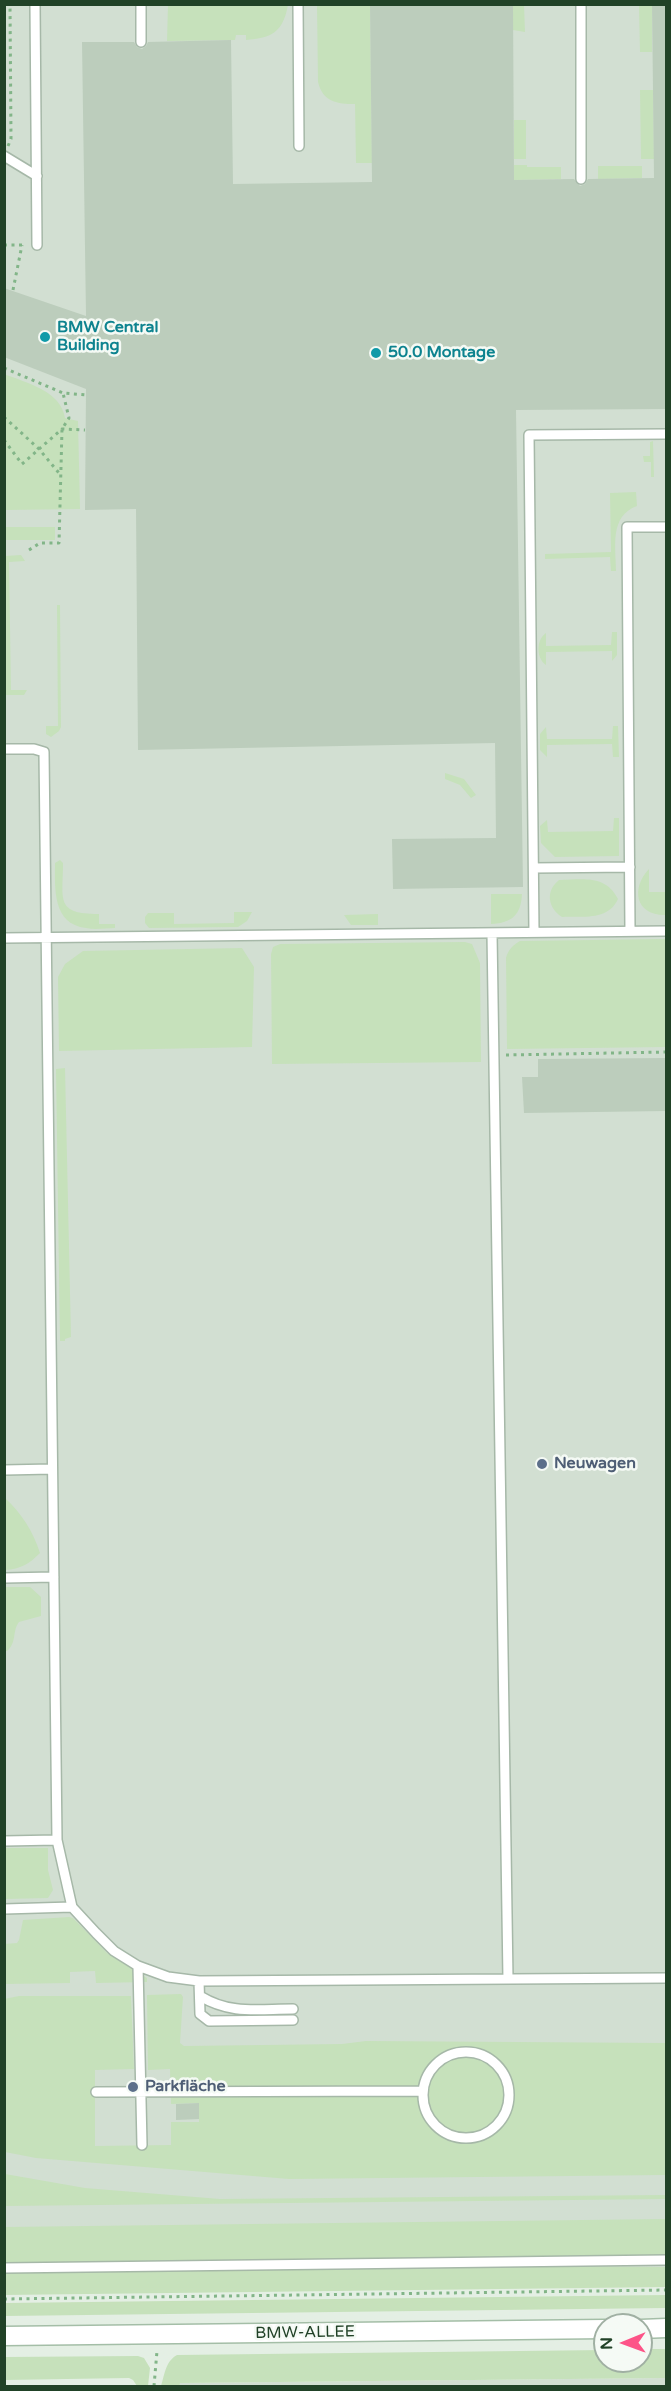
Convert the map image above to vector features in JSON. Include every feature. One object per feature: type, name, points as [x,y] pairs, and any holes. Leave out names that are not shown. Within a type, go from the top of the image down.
[{"type":"main road","name":"BMW-ALLEE","points":[[4,2336],[593,2329]]},
{"type":"lane","points":[[35,4],[38,245]]},
{"type":"lane","points":[[141,4],[141,42]]},
{"type":"lane","points":[[298,4],[299,146]]},
{"type":"lane","points":[[581,4],[581,179]]},
{"type":"lane","points":[[4,155],[37,176]]},
{"type":"lane","points":[[534,932],[529,435],[666,434]]},
{"type":"lane","points":[[630,931],[627,527],[666,527]]},
{"type":"lane","points":[[4,749],[34,749],[44,752],[57,1840],[72,1907],[114,1951],[138,1966],[168,1977],[200,1981],[666,1978]]},
{"type":"lane","points":[[534,868],[630,867]]},
{"type":"lane","points":[[4,938],[666,931]]},
{"type":"lane","points":[[492,933],[508,1979]]},
{"type":"lane","points":[[4,1470],[52,1469]]},
{"type":"lane","points":[[4,1578],[54,1577]]},
{"type":"lane","points":[[4,1841],[57,1840]]},
{"type":"lane","points":[[4,1909],[72,1907]]},
{"type":"lane","points":[[138,1966],[142,2145]]},
{"type":"lane","points":[[200,1981],[200,2014],[209,2021],[293,2020]]},
{"type":"lane","points":[[200,1996],[215,2006],[231,2010],[293,2009]]},
{"type":"lane","points":[[473,2052],[494,2062],[507,2081],[509,2093],[504,2116],[497,2125],[477,2137],[465,2138],[453,2136],[434,2124],[423,2103],[423,2091],[425,2079],[439,2061],[449,2055],[473,2052]]},
{"type":"lane","points":[[96,2092],[423,2091]]},
{"type":"lane","points":[[4,2268],[666,2260]]},
{"type":"path","points":[[4,155],[11,139],[10,4]]},
{"type":"path","points":[[4,245],[38,245]]},
{"type":"path","points":[[13,290],[22,245]]},
{"type":"path","points":[[4,368],[63,393],[86,395]]},
{"type":"path","points":[[4,440],[22,464],[62,429],[69,418],[63,393]]},
{"type":"path","points":[[4,417],[39,449],[60,475]]},
{"type":"path","points":[[62,429],[85,430]]},
{"type":"path","points":[[29,550],[40,543],[59,543],[62,429]]},
{"type":"path","points":[[494,1055],[666,1052]]},
{"type":"path","points":[[4,2299],[666,2290]]},
{"type":"path","points":[[154,2386],[157,2366],[156,2334]]},
{"type":"shaded area","points":[[4,5],[666,5],[666,2267],[5,2273]]},
{"type":"shaded area","points":[[666,2378],[666,2386],[179,2386],[179,2383]]},
{"type":"green space","points":[[168,5],[288,5],[283,22],[275,32],[263,37],[246,40],[246,35],[236,35],[235,40],[167,41]]},
{"type":"green space","points":[[317,5],[370,5],[372,163],[356,163],[355,104],[327,98],[320,89]]},
{"type":"green space","points":[[513,5],[524,5],[525,32],[513,30]]},
{"type":"green space","points":[[639,5],[652,5],[652,52],[640,52]]},
{"type":"green space","points":[[640,90],[653,90],[654,159],[641,159]]},
{"type":"green space","points":[[514,120],[526,120],[526,159],[514,159]]},
{"type":"green space","points":[[514,165],[561,167],[561,179],[514,180]]},
{"type":"green space","points":[[598,166],[642,166],[642,178],[598,179]]},
{"type":"green space","points":[[4,374],[42,389],[57,401],[65,418],[78,421],[80,509],[5,510]]},
{"type":"green space","points":[[653,441],[654,477],[651,477],[651,462],[644,462],[643,456],[650,456],[650,442]]},
{"type":"green space","points":[[636,492],[637,506],[622,517],[618,525],[615,543],[616,571],[611,571],[610,557],[545,559],[545,554],[611,552],[610,493]]},
{"type":"green space","points":[[4,527],[55,527],[55,540],[5,540]]},
{"type":"green space","points":[[21,555],[25,561],[9,562],[11,690],[27,690],[24,695],[5,695],[5,556]]},
{"type":"green space","points":[[57,605],[60,605],[61,727],[51,737],[46,734],[46,726],[58,726]]},
{"type":"green space","points":[[612,632],[617,632],[617,655],[612,661],[612,651],[546,652],[546,665],[540,658],[539,644],[546,633],[546,646],[611,645]]},
{"type":"green space","points":[[613,726],[618,726],[619,757],[613,757],[612,744],[547,745],[547,757],[540,750],[540,734],[546,727],[547,739],[612,739]]},
{"type":"green space","points":[[445,773],[464,779],[476,795],[471,798],[460,785],[445,779]]},
{"type":"green space","points":[[614,818],[619,818],[619,856],[555,857],[541,843],[540,826],[547,820],[548,832],[613,831]]},
{"type":"green space","points":[[60,860],[63,863],[64,902],[68,908],[99,914],[99,924],[115,924],[115,928],[86,928],[67,920],[61,912],[56,893],[55,863]]},
{"type":"green space","points":[[649,869],[649,892],[666,892],[666,915],[648,911],[639,900],[639,885]]},
{"type":"green space","points":[[585,879],[600,882],[607,885],[618,899],[614,906],[601,914],[586,917],[562,917],[554,909],[550,899],[552,889],[559,880]]},
{"type":"green space","points":[[491,894],[522,894],[520,907],[510,920],[491,924]]},
{"type":"green space","points":[[234,912],[252,912],[247,921],[238,927],[149,928],[145,923],[148,913],[174,913],[174,924],[234,923]]},
{"type":"green space","points":[[378,914],[378,925],[351,925],[344,915]]},
{"type":"green space","points":[[666,939],[666,1047],[507,1049],[506,958],[509,950],[517,943],[520,941]]},
{"type":"green space","points":[[465,942],[472,944],[480,963],[481,1062],[272,1064],[271,954],[273,947],[280,944]]},
{"type":"green space","points":[[242,948],[254,967],[252,1047],[59,1051],[58,977],[65,964],[83,951]]},
{"type":"green space","points":[[65,1068],[71,1337],[60,1341],[56,1069]]},
{"type":"green space","points":[[5,1498],[26,1523],[40,1553],[24,1565],[5,1570]]},
{"type":"green space","points":[[5,1587],[30,1587],[41,1597],[41,1616],[19,1622],[12,1644],[7,1651],[4,1651]]},
{"type":"green space","points":[[4,1848],[48,1848],[48,1870],[53,1890],[48,1898],[5,1899]]},
{"type":"green space","points":[[73,1918],[107,1953],[147,1978],[147,1982],[96,1983],[95,1971],[70,1972],[70,1983],[5,1984],[4,1944],[17,1943],[23,1920]]},
{"type":"green space","points":[[181,1994],[183,1997],[180,2043],[184,2046],[342,2044],[366,2041],[666,2043],[666,2175],[289,2179],[36,2158],[5,2152],[4,1999],[19,1996],[131,1996],[134,2069],[95,2070],[95,2146],[171,2145],[171,2122],[199,2122],[199,2103],[171,2104],[170,2069],[148,2070],[147,1995]]},
{"type":"green space","points":[[5,2174],[85,2188],[220,2199],[666,2195],[666,2199],[5,2206]]},
{"type":"green space","points":[[666,2219],[666,2266],[554,2267],[666,2267],[666,2287],[5,2295],[4,2227]]},
{"type":"green space","points":[[666,2295],[666,2308],[4,2316],[5,2303]]},
{"type":"green space","points":[[653,2349],[666,2349],[666,2378],[180,2383],[179,2386],[161,2386],[168,2365],[177,2355],[593,2350],[593,2373],[653,2373]]},
{"type":"green space","points":[[138,2356],[144,2358],[150,2368],[148,2386],[137,2386],[129,2378],[5,2380],[5,2357]]},
{"type":"building","name":"50.0 Montage","points":[[370,4],[513,4],[514,180],[574,179],[580,186],[588,179],[654,178],[652,4],[666,4],[666,409],[516,410],[523,887],[393,889],[392,839],[496,838],[495,743],[138,750],[136,509],[85,510],[86,389],[4,357],[4,288],[86,316],[82,42],[134,42],[142,49],[148,42],[231,40],[233,184],[372,182]]},
{"type":"building","points":[[666,1058],[666,1111],[524,1113],[522,1077],[538,1077],[538,1059]]},
{"type":"building","points":[[199,2103],[199,2119],[176,2120],[176,2104]]},
{"type":"place","name":"BMW Central Building","points":[[45,337]]},
{"type":"place","name":"50.0 Montage","points":[[376,353]]},
{"type":"place","name":"Neuwagen","points":[[542,1464]]},
{"type":"place","name":"Parkfläche","points":[[133,2087]]}]
